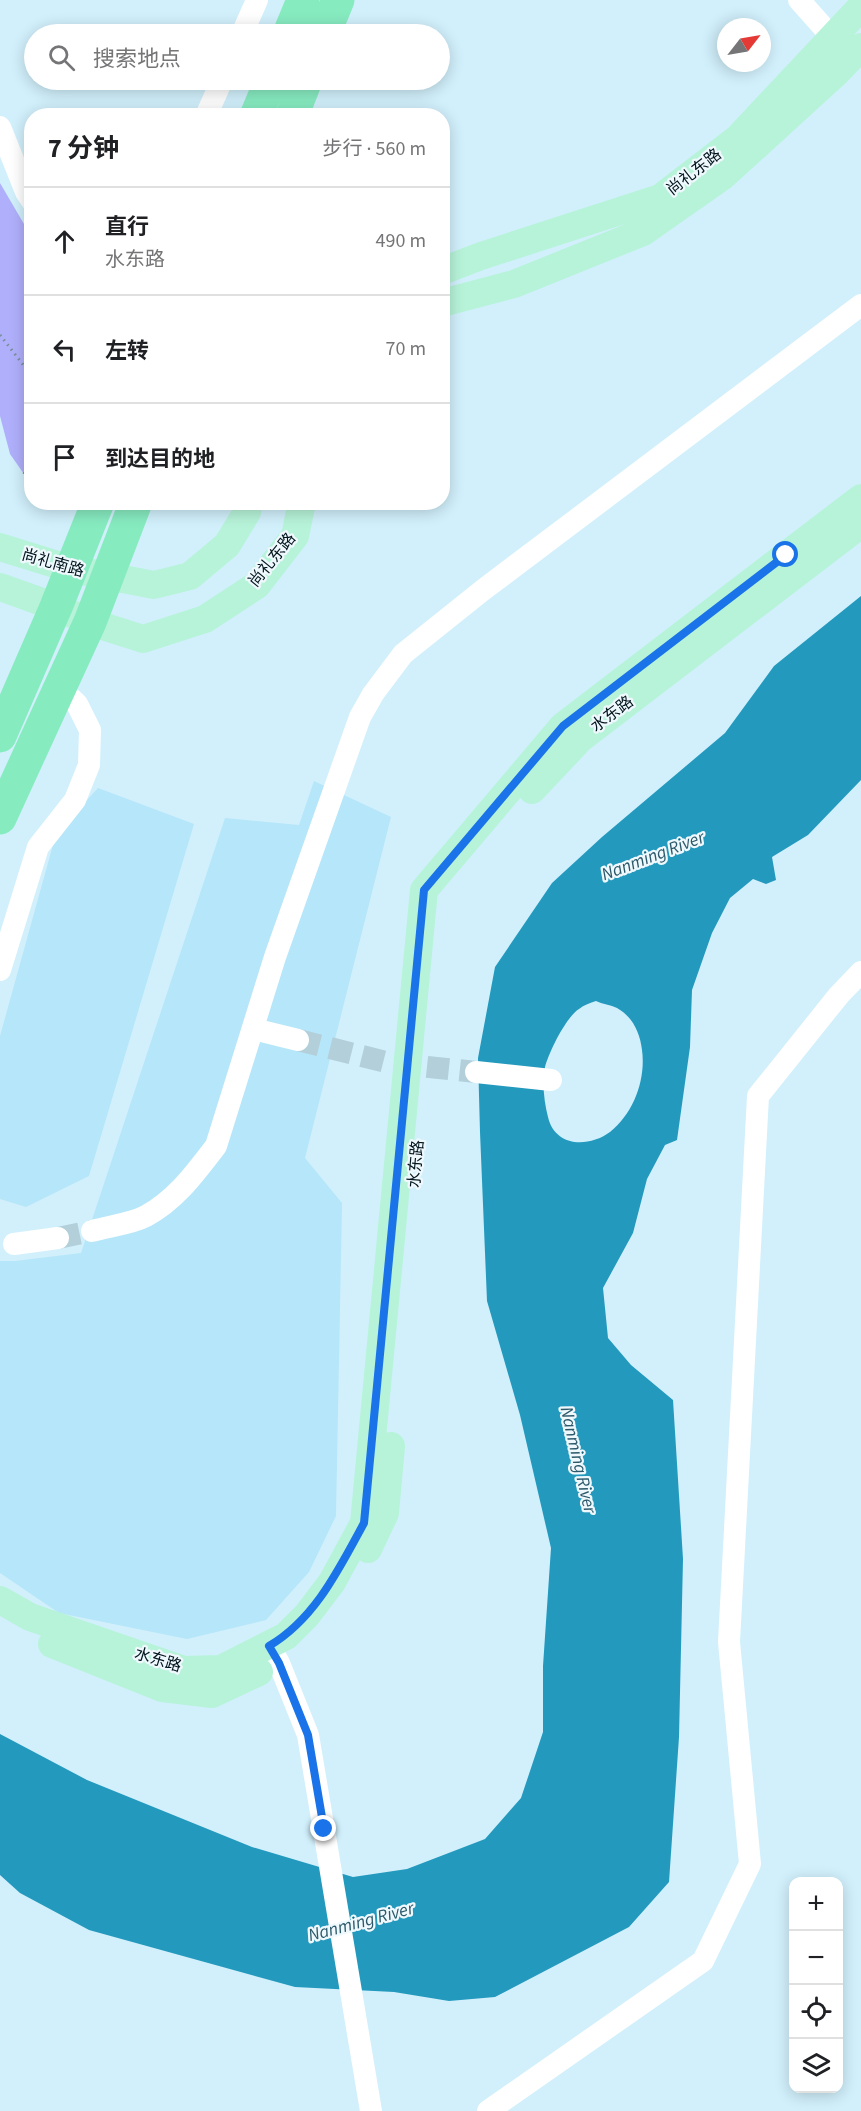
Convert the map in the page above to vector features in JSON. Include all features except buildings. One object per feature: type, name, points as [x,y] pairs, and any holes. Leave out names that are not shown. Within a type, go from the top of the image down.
[{"type":"highway","points":[[293,24],[303,0]]},
{"type":"highway","points":[[328,24],[338,0]]},
{"type":"highway","points":[[259,108],[267,90]]},
{"type":"highway","points":[[295,108],[302,90]]},
{"type":"highway","points":[[0,736],[95,510]]},
{"type":"highway","points":[[0,818],[90,622],[133,510]]},
{"type":"main road","name":"尚礼东路","points":[[450,301],[514,284],[643,232],[723,176],[836,73],[850,46],[861,7]]},
{"type":"main road","name":"尚礼东路","points":[[450,269],[481,256],[660,198],[738,138],[850,46]]},
{"type":"main road","name":"水东路","points":[[0,1600],[30,1617],[184,1670],[221,1669],[274,1654],[286,1636],[307,1615],[332,1582],[364,1523],[424,890],[563,726],[861,498]]},
{"type":"main road","points":[[107,577],[154,585],[190,576],[227,544],[247,510]]},
{"type":"main road","name":"尚礼东路","points":[[90,622],[143,639],[205,619],[257,585],[295,536],[300,510]]},
{"type":"main road","name":"水东路","points":[[0,1622],[162,1688],[212,1694],[317,1628],[350,1589],[385,1513],[440,890],[580,739],[861,524]]},
{"type":"main road","name":"尚礼南路","points":[[0,547],[71,569],[107,577]]},
{"type":"main road","points":[[0,587],[90,622]]},
{"type":"street","points":[[246,24],[257,0]]},
{"type":"street","points":[[798,0],[850,46]]},
{"type":"street","points":[[210,108],[218,90]]},
{"type":"street","points":[[0,127],[24,187]]},
{"type":"street","points":[[92,1231],[145,1217],[170,1201],[216,1146],[275,957],[360,717],[373,694],[403,654],[483,590],[861,305]]},
{"type":"street","points":[[0,970],[38,847],[75,800],[89,765],[90,730],[77,704],[60,688]]},
{"type":"street","points":[[488,2111],[704,1961],[750,1864],[729,1642],[758,1096],[839,995],[861,972]]},
{"type":"street","points":[[253,1029],[298,1040]]},
{"type":"street","points":[[477,1072],[550,1080]]},
{"type":"street","points":[[15,1244],[58,1238]]},
{"type":"street","points":[[274,1654],[308,1735],[371,2111]]},
{"type":"path","points":[[0,335],[24,366]]},
{"type":"shaded area","points":[[0,183],[24,224],[24,474],[10,454],[0,416]]},
{"type":"shaded area","points":[[314,781],[391,817],[305,1158],[342,1203],[336,1516],[309,1572],[266,1620],[187,1639],[59,1613],[0,1573],[0,1261],[81,1253],[225,818],[299,825]]},
{"type":"shaded area","points":[[98,788],[194,824],[89,1176],[26,1207],[0,1199],[0,1036],[56,834]]},
{"type":"water","name":"Nanming River","points":[[861,596],[861,780],[808,835],[772,857],[776,880],[766,884],[753,879],[730,898],[712,933],[692,990],[690,1047],[677,1140],[665,1145],[647,1179],[633,1233],[603,1288],[608,1338],[631,1365],[673,1400],[683,1559],[679,1737],[669,1882],[629,1927],[495,1997],[449,2001],[394,1992],[295,1987],[89,1930],[20,1893],[0,1875],[0,1734],[87,1780],[252,1847],[353,1877],[407,1869],[485,1839],[521,1798],[543,1732],[543,1666],[551,1548],[520,1415],[487,1301],[478,1058],[495,967],[552,883],[602,837],[725,733],[774,666]],"holes":[[[596,1001],[617,1008],[635,1026],[641,1044],[642,1072],[632,1105],[618,1124],[610,1132],[592,1141],[573,1142],[558,1134],[548,1117],[544,1092],[545,1067],[554,1044],[569,1019],[583,1006]]]},
{"type":"tunnel","points":[[298,1040],[390,1063],[476,1072]]},
{"type":"tunnel","points":[[58,1238],[92,1231]]},
{"type":"route","points":[[324,1829],[308,1735],[279,1663],[269,1646],[286,1636],[307,1615],[332,1582],[364,1523],[424,890],[563,726],[786,555]]}]
